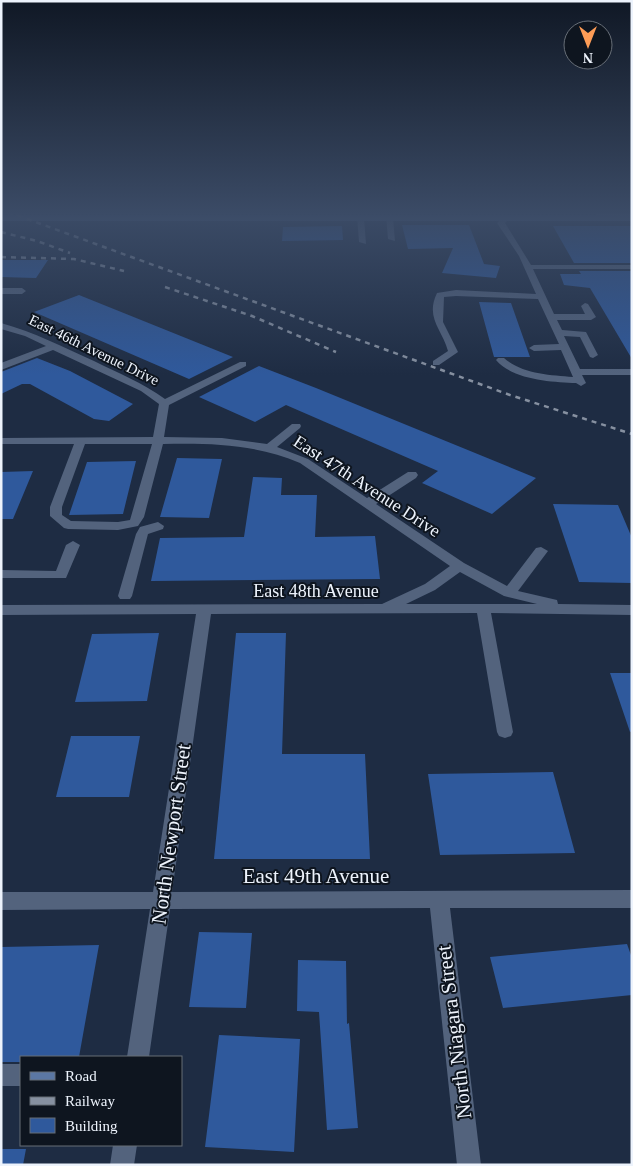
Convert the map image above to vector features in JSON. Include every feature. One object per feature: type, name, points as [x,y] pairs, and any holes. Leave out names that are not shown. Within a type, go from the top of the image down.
[{"type":"street","points":[[579,378],[528,267],[632,267]]},
{"type":"street","points":[[1,291],[22,291]]},
{"type":"street","points":[[436,363],[453,352],[451,344],[441,330],[436,308],[440,295],[456,293],[542,297]]},
{"type":"street","points":[[551,317],[591,317],[585,306]]},
{"type":"street","points":[[579,317],[584,328],[583,334],[593,355]]},
{"type":"street","name":"East 46th Avenue Drive","points":[[1,326],[19,330],[145,388],[164,403],[158,440],[138,517],[134,522],[118,526],[68,525],[56,516],[56,507],[81,441]]},
{"type":"street","points":[[559,333],[583,334]]},
{"type":"street","points":[[1,367],[54,346]]},
{"type":"street","points":[[534,348],[565,347]]},
{"type":"street","points":[[501,360],[506,366],[562,380],[632,372]]},
{"type":"street","points":[[164,403],[243,364]]},
{"type":"street","points":[[270,447],[296,426]]},
{"type":"street","points":[[229,442],[234,429]]},
{"type":"street","name":"East 47th Avenue Drive","points":[[1,441],[158,440],[229,442],[270,447],[291,454],[304,461],[459,566],[509,593],[582,610]]},
{"type":"street","points":[[367,504],[412,475]]},
{"type":"street","points":[[125,596],[142,534],[145,530],[158,526]]},
{"type":"street","points":[[1,574],[61,575],[73,545]]},
{"type":"street","points":[[509,593],[541,551]]},
{"type":"street","points":[[382,609],[424,590],[459,566]]},
{"type":"street","points":[[483,609],[505,732]]},
{"type":"street","name":"East 48th Avenue","points":[[1,610],[632,610]]},
{"type":"street","name":"North Newport Street","points":[[138,1056],[204,611]]},
{"type":"street","name":"East 49th Avenue","points":[[1,901],[632,898]]},
{"type":"street","name":"North Niagara Street","points":[[439,899],[469,1165]]},
{"type":"street","points":[[1,1075],[20,1075]]},
{"type":"street","points":[[122,1165],[125,1146]]},
{"type":"building","points":[[1,266],[44,266],[36,278],[1,277]]},
{"type":"building","points":[[445,266],[500,266],[496,278],[442,273]]},
{"type":"building","points":[[579,271],[632,271],[632,359],[590,288],[564,285],[560,274],[581,274]]},
{"type":"building","points":[[79,295],[233,357],[189,379],[34,312]]},
{"type":"building","points":[[479,302],[511,303],[530,357],[494,357]]},
{"type":"building","points":[[37,358],[70,371],[133,404],[109,421],[94,419],[30,384],[22,384],[1,394],[1,372]]},
{"type":"building","points":[[259,366],[536,478],[492,514],[422,483],[438,471],[286,405],[255,422],[199,397]]},
{"type":"building","points":[[177,458],[222,459],[209,518],[160,517]]},
{"type":"building","points":[[136,461],[123,514],[69,515],[87,462]]},
{"type":"building","points":[[33,471],[13,519],[1,519],[1,472]]},
{"type":"building","points":[[253,477],[282,478],[281,495],[317,495],[315,537],[375,536],[380,579],[151,581],[160,538],[244,537]]},
{"type":"building","points":[[553,504],[618,505],[632,538],[632,583],[579,582]]},
{"type":"building","points":[[159,633],[147,701],[75,702],[92,634]]},
{"type":"building","points":[[236,633],[286,633],[282,754],[365,754],[370,859],[214,859]]},
{"type":"building","points":[[610,673],[632,673],[632,731],[630,732]]},
{"type":"building","points":[[71,736],[140,736],[129,797],[56,797]]},
{"type":"building","points":[[553,772],[575,853],[440,855],[428,774]]},
{"type":"building","points":[[199,932],[252,933],[246,1008],[189,1007]]},
{"type":"building","points":[[627,944],[632,958],[632,995],[503,1008],[490,957]]},
{"type":"building","points":[[99,945],[79,1056],[20,1056],[20,1062],[1,1062],[1,947]]},
{"type":"building","points":[[298,960],[346,961],[347,1024],[349,1023],[358,1128],[327,1130],[319,1012],[297,1011]]},
{"type":"building","points":[[219,1035],[300,1039],[294,1152],[205,1147]]},
{"type":"building","points":[[1,1149],[26,1149],[23,1165],[1,1165]]},
{"type":"railway","points":[[105,266],[124,271]]},
{"type":"railway","points":[[157,266],[510,395],[632,434]]},
{"type":"railway","points":[[165,287],[252,316],[336,352]]}]
